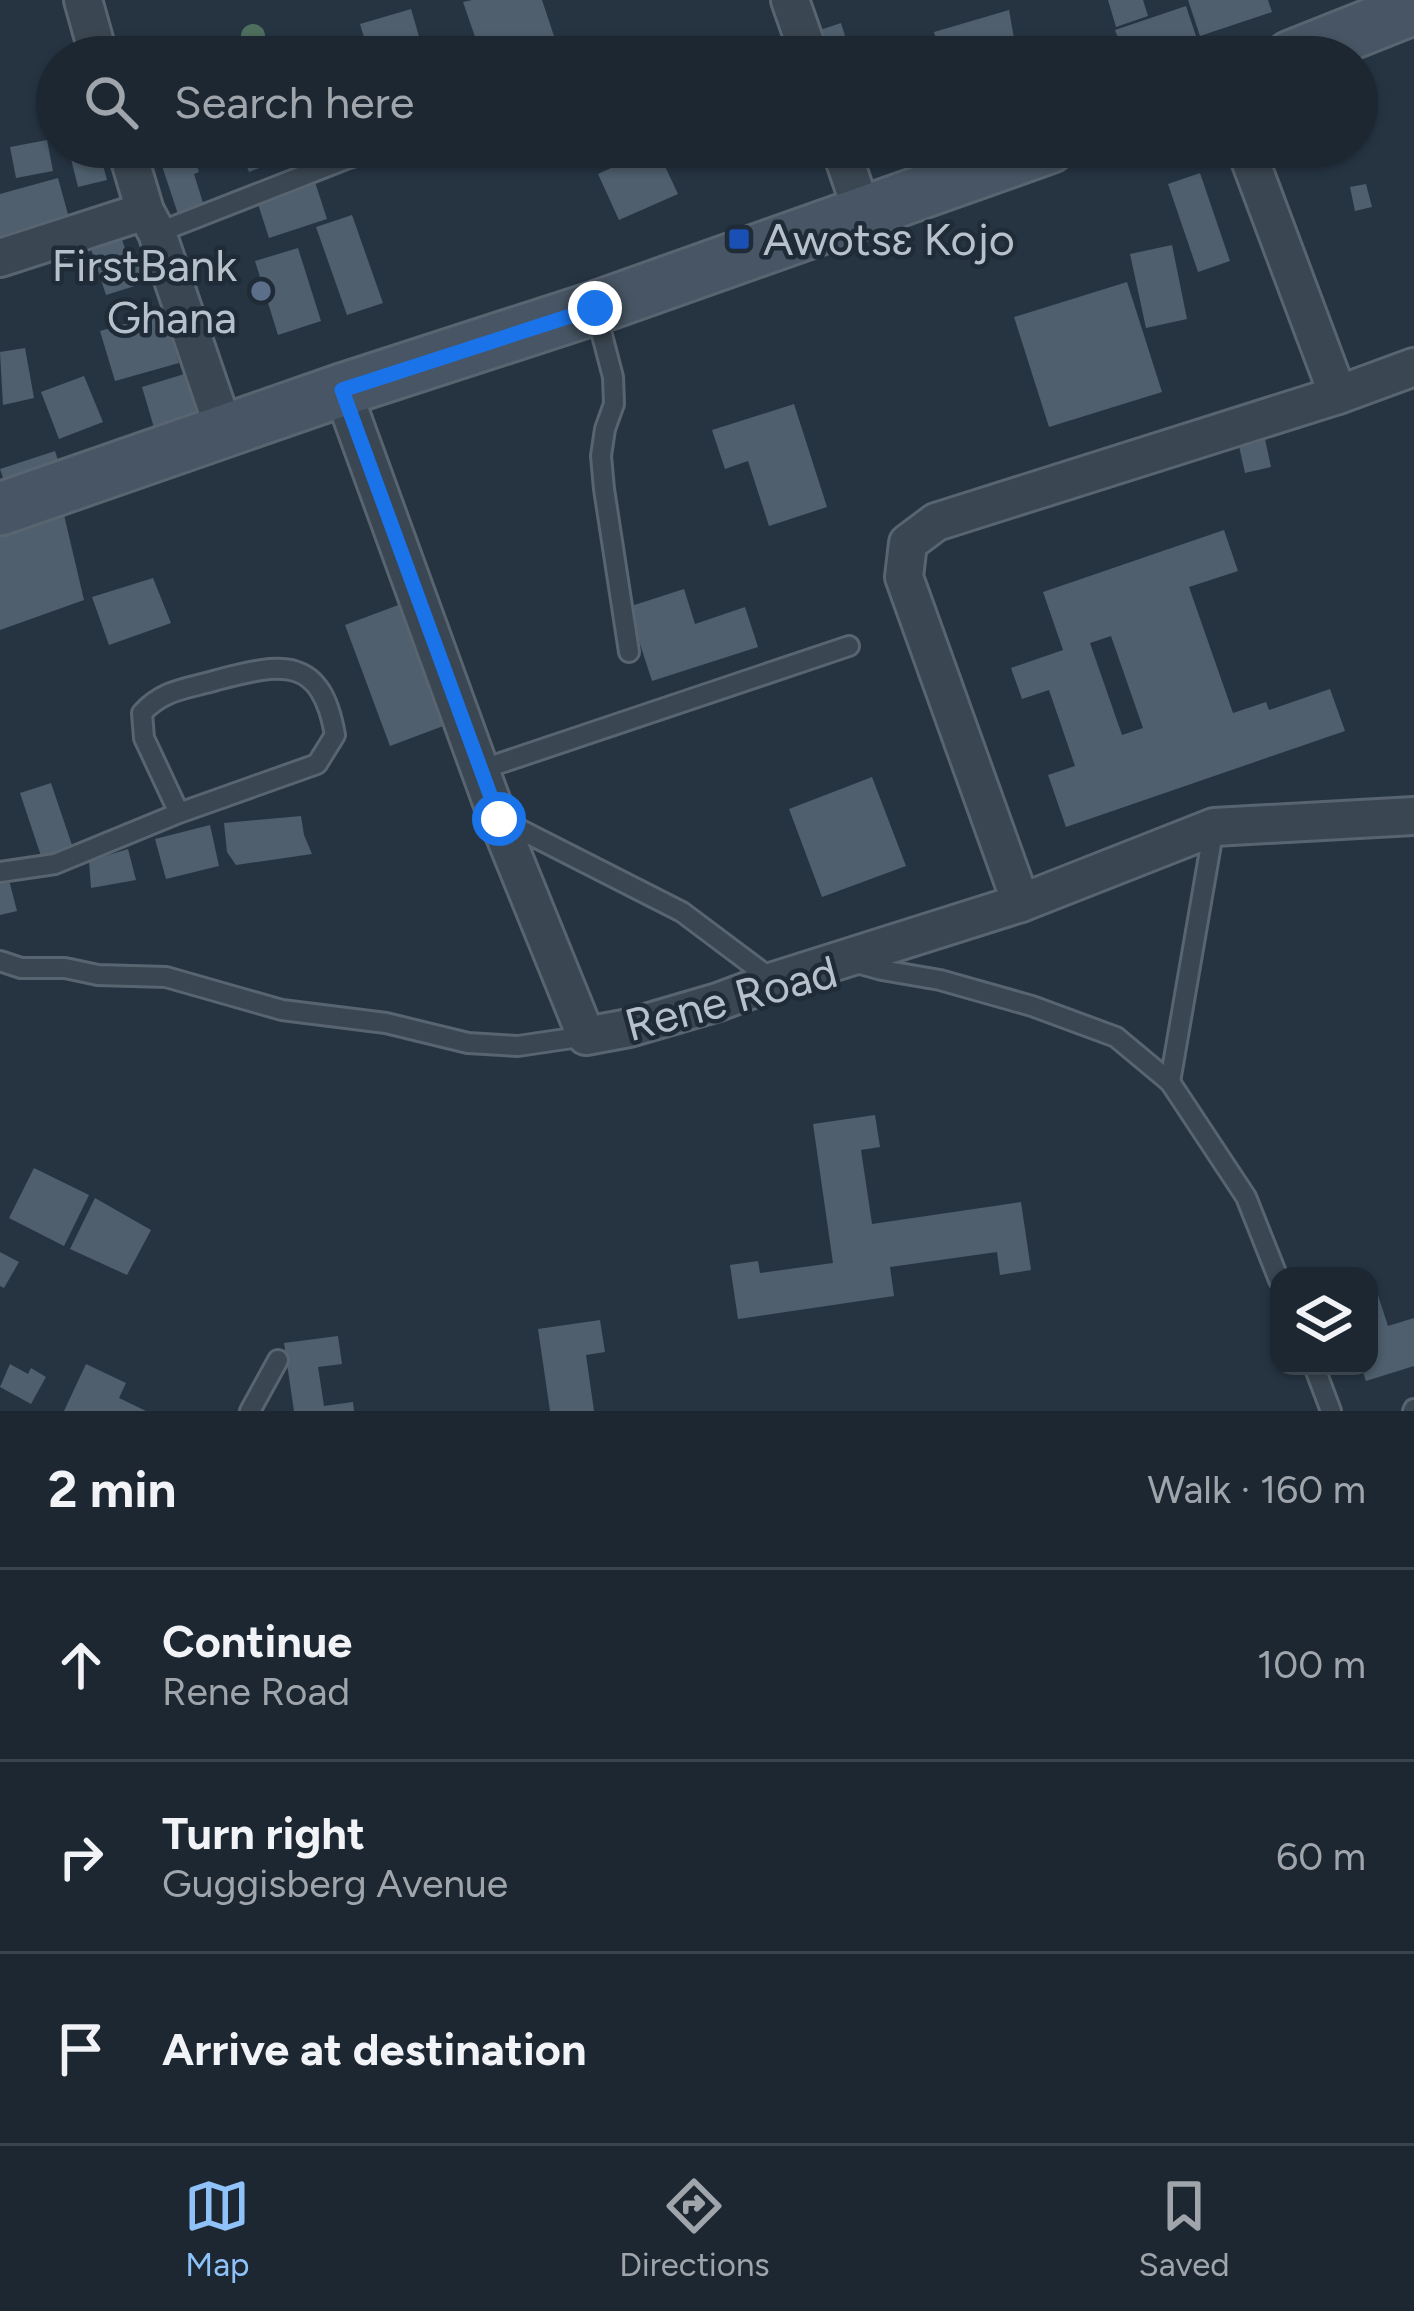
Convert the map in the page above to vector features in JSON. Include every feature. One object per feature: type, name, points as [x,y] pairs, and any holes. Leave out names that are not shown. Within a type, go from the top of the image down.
[{"type":"main road","points":[[1344,36],[1414,8]]},
{"type":"main road","points":[[0,509],[991,168]]},
{"type":"street","points":[[82,0],[93,36]]},
{"type":"street","points":[[790,0],[803,36]]},
{"type":"street","points":[[133,168],[225,432]]},
{"type":"street","points":[[847,168],[863,214]]},
{"type":"street","points":[[1253,168],[1338,395]]},
{"type":"street","points":[[0,257],[151,222]]},
{"type":"street","points":[[1022,903],[904,577],[908,542],[936,522],[1414,367]]},
{"type":"street","name":"Rene Road","points":[[342,390],[480,770],[586,1036],[718,1002],[843,959]]},
{"type":"street","points":[[843,959],[1022,903],[1214,826],[1414,816]]},
{"type":"lane","points":[[151,222],[318,168]]},
{"type":"lane","points":[[595,308],[613,377],[614,404],[601,455],[629,652]]},
{"type":"lane","points":[[480,770],[849,646]]},
{"type":"lane","points":[[0,872],[55,864],[316,764],[335,735],[330,706],[310,680],[293,669],[261,668],[158,696],[142,713],[144,738],[179,813]]},
{"type":"lane","points":[[499,819],[682,912],[774,981]]},
{"type":"lane","points":[[1170,1082],[1214,826]]},
{"type":"lane","name":"Rene Road","points":[[843,959],[1033,1006],[1116,1037],[1170,1082],[1246,1197],[1274,1267]]},
{"type":"lane","points":[[0,961],[21,968],[65,968],[98,975],[166,976],[281,1010],[386,1023],[468,1043],[518,1046],[586,1036]]},
{"type":"lane","points":[[250,1411],[278,1360]]},
{"type":"lane","points":[[1317,1375],[1331,1411]]},
{"type":"building","points":[[542,0],[554,36],[475,36],[463,2]]},
{"type":"building","points":[[1108,0],[1143,0],[1148,16],[1116,27]]},
{"type":"building","points":[[1188,0],[1268,0],[1272,12],[1200,36]]},
{"type":"building","points":[[1186,6],[1196,36],[1117,36],[1115,30]]},
{"type":"building","points":[[411,9],[419,36],[364,36],[360,24]]},
{"type":"building","points":[[1009,10],[1014,36],[935,36],[934,32]]},
{"type":"building","points":[[841,23],[845,36],[822,36],[820,30]]},
{"type":"building","points":[[36,142],[36,168],[53,171],[16,178],[10,147]]},
{"type":"building","points":[[73,168],[104,168],[107,180],[78,187]]},
{"type":"building","points":[[163,168],[198,168],[194,174],[204,206],[178,214]]},
{"type":"building","points":[[611,168],[666,168],[678,194],[619,220],[598,174]]},
{"type":"building","points":[[1200,173],[1230,261],[1198,272],[1168,184]]},
{"type":"building","points":[[58,178],[69,218],[0,241],[0,194]]},
{"type":"building","points":[[315,182],[327,219],[269,238],[257,201]]},
{"type":"building","points":[[1366,184],[1372,207],[1355,211],[1350,187]]},
{"type":"building","points":[[352,215],[383,303],[347,315],[316,227]]},
{"type":"building","points":[[119,230],[129,261],[146,256],[154,280],[106,295],[88,240]]},
{"type":"building","points":[[1172,245],[1187,319],[1146,328],[1130,254]]},
{"type":"building","points":[[298,248],[321,321],[278,335],[255,261]]},
{"type":"building","points":[[1127,282],[1162,392],[1049,427],[1014,317]]},
{"type":"building","points":[[164,313],[179,363],[115,381],[100,331]]},
{"type":"building","points":[[25,348],[34,398],[3,405],[0,352]]},
{"type":"building","points":[[194,371],[207,416],[155,431],[142,387]]},
{"type":"building","points":[[84,376],[103,422],[59,439],[41,392]]},
{"type":"building","points":[[794,404],[827,507],[769,526],[748,461],[725,469],[712,430]]},
{"type":"building","points":[[1265,439],[1271,467],[1245,473],[1239,446]]},
{"type":"building","points":[[55,451],[64,479],[9,496],[0,469]]},
{"type":"building","points":[[64,515],[84,600],[0,630],[0,535]]},
{"type":"building","points":[[1224,530],[1238,571],[1189,587],[1233,713],[1266,702],[1269,710],[1330,689],[1345,731],[1066,827],[1048,775],[1075,766],[1049,690],[1022,699],[1011,668],[1063,650],[1043,592]],"holes":[[[1111,636],[1143,728],[1122,735],[1090,643]]]},
{"type":"building","points":[[153,578],[171,623],[109,645],[92,597]]},
{"type":"building","points":[[684,589],[695,624],[745,607],[758,647],[652,681],[628,607]]},
{"type":"building","points":[[401,604],[446,725],[390,746],[345,625]]},
{"type":"building","points":[[872,777],[906,866],[822,897],[789,809]]},
{"type":"building","points":[[51,783],[75,854],[44,865],[20,793]]},
{"type":"building","points":[[301,816],[312,854],[236,865],[227,852],[224,823]]},
{"type":"building","points":[[210,825],[219,866],[166,879],[155,839]]},
{"type":"building","points":[[128,849],[136,880],[91,888],[89,861]]},
{"type":"building","points":[[9,880],[17,911],[0,915],[0,882]]},
{"type":"building","points":[[875,1115],[880,1147],[861,1150],[872,1224],[1021,1202],[1031,1270],[1000,1275],[997,1252],[890,1267],[894,1296],[738,1319],[730,1265],[758,1261],[760,1273],[833,1263],[813,1124]]},
{"type":"building","points":[[34,1168],[89,1195],[64,1246],[9,1218]]},
{"type":"building","points":[[95,1198],[151,1230],[127,1275],[70,1249]]},
{"type":"building","points":[[0,1252],[19,1262],[4,1288],[0,1286]]},
{"type":"building","points":[[1378,1295],[1388,1326],[1414,1318],[1414,1366],[1366,1381],[1364,1375],[1378,1375]]},
{"type":"building","points":[[600,1320],[605,1352],[586,1355],[594,1411],[550,1411],[538,1329]]},
{"type":"building","points":[[338,1336],[342,1364],[318,1367],[324,1406],[353,1402],[354,1411],[294,1411],[284,1343]]},
{"type":"building","points":[[10,1364],[46,1377],[31,1404],[0,1387]]},
{"type":"building","points":[[86,1364],[126,1383],[119,1398],[146,1411],[64,1411]]},
{"type":"place","name":"Awotsɛ Kojo","points":[[739,239]]},
{"type":"place","name":"FirstBank Ghana","points":[[261,291]]},
{"type":"route","points":[[499,819],[342,390],[595,308]]}]
